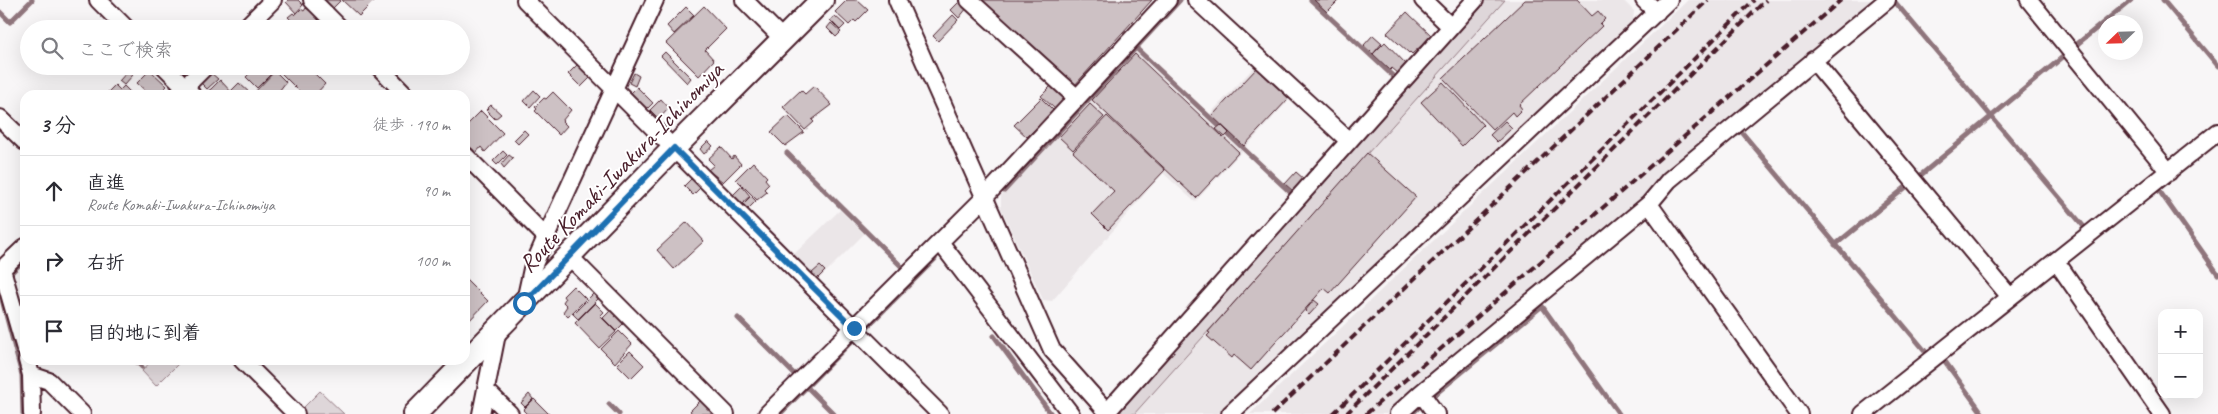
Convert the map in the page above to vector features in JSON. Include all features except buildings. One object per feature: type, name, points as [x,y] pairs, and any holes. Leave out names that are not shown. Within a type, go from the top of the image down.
[{"type":"main road","name":"Route Komaki-Iwakura-Ichinomiya","points":[[470,353],[498,329],[570,257],[674,148],[822,0]]},
{"type":"main road","name":"Route Komaki-Iwakura-Ichinomiya","points":[[415,414],[456,365]]},
{"type":"street","points":[[98,0],[118,20]]},
{"type":"street","points":[[253,20],[273,0]]},
{"type":"street","points":[[312,0],[332,20]]},
{"type":"street","points":[[526,0],[940,414]]},
{"type":"street","points":[[524,303],[532,269],[654,0]]},
{"type":"street","points":[[744,0],[783,39]]},
{"type":"street","points":[[897,0],[1052,350],[1108,413],[1476,0]]},
{"type":"street","points":[[969,0],[1077,98]]},
{"type":"street","points":[[767,414],[985,198],[1168,0]]},
{"type":"street","points":[[1196,0],[1350,141]]},
{"type":"street","points":[[1422,0],[1452,27]]},
{"type":"street","points":[[1644,0],[1657,12]]},
{"type":"street","points":[[1230,414],[1669,0]]},
{"type":"street","points":[[1398,414],[1421,392],[1649,204],[1669,180],[1887,0]]},
{"type":"street","points":[[2029,0],[2168,172]]},
{"type":"street","points":[[1813,60],[2010,297]]},
{"type":"street","points":[[171,75],[183,90]]},
{"type":"street","points":[[187,90],[199,75]]},
{"type":"street","points":[[387,75],[401,90]]},
{"type":"street","points":[[0,118],[20,137]]},
{"type":"street","points":[[1863,414],[2218,132]]},
{"type":"street","points":[[470,160],[546,237]]},
{"type":"street","points":[[1649,204],[1800,414]]},
{"type":"street","points":[[940,242],[1071,414]]},
{"type":"street","points":[[20,252],[2,269],[20,331]]},
{"type":"street","points":[[570,257],[726,414]]},
{"type":"street","points":[[2056,261],[2162,414]]},
{"type":"street","points":[[481,414],[488,391],[498,329]]},
{"type":"street","points":[[247,365],[296,414]]},
{"type":"street","points":[[29,367],[32,414]]},
{"type":"street","points":[[29,367],[49,381],[82,414]]},
{"type":"street","points":[[488,391],[510,414]]},
{"type":"street","points":[[1421,392],[1436,414]]},
{"type":"shaded area","points":[[1481,0],[1623,0],[1634,11],[1633,21],[1218,414],[1121,414]]},
{"type":"shaded area","points":[[1481,0],[1505,0],[1134,414],[1121,414],[1121,403]]},
{"type":"shaded area","points":[[1688,0],[1879,0],[1392,414],[1250,414]]},
{"type":"shaded area","points":[[1135,51],[1206,118],[1256,65],[1292,97],[1195,202],[1163,173],[1052,301],[1043,300],[1001,208],[1001,196]]},
{"type":"shaded area","points":[[840,210],[864,234],[816,282],[791,257]]},
{"type":"shaded area","points":[[147,365],[177,365],[156,386],[142,371]]},
{"type":"shaded area","points":[[320,391],[344,414],[305,414],[301,410]]},
{"type":"waterway","points":[[0,12],[10,22],[32,0]]},
{"type":"waterway","points":[[1004,191],[1180,0]]},
{"type":"waterway","points":[[1311,0],[1395,78]]},
{"type":"waterway","points":[[2076,45],[2131,0]]},
{"type":"waterway","points":[[2163,0],[2218,66]]},
{"type":"waterway","points":[[1895,2],[2085,228]]},
{"type":"waterway","points":[[1136,48],[1218,125]]},
{"type":"waterway","points":[[1922,174],[2064,56]]},
{"type":"waterway","points":[[1737,134],[1740,130],[1926,352]]},
{"type":"waterway","points":[[1229,135],[1292,194]]},
{"type":"waterway","points":[[787,153],[903,268]]},
{"type":"waterway","points":[[1835,245],[1906,187]]},
{"type":"waterway","points":[[2158,189],[2218,274]]},
{"type":"waterway","points":[[868,326],[935,259]]},
{"type":"waterway","points":[[13,271],[20,264]]},
{"type":"waterway","points":[[0,292],[22,375],[23,414]]},
{"type":"waterway","points":[[1433,396],[1542,306],[1619,414]]},
{"type":"waterway","points":[[738,318],[796,376]]},
{"type":"waterway","points":[[994,336],[1051,414]]},
{"type":"waterway","points":[[780,414],[851,342]]},
{"type":"waterway","points":[[1944,360],[1983,414]]},
{"type":"waterway","points":[[807,387],[834,414]]},
{"type":"waterway","points":[[609,404],[619,414]]},
{"type":"waterway","points":[[1412,414],[1420,406]]},
{"type":"railway","points":[[1272,414],[1708,0]]},
{"type":"railway","points":[[1333,414],[1754,0]]},
{"type":"railway","points":[[1346,414],[1766,0]]},
{"type":"railway","points":[[1366,414],[1841,0]]},
{"type":"route","points":[[524,303],[674,148],[854,328]]}]
